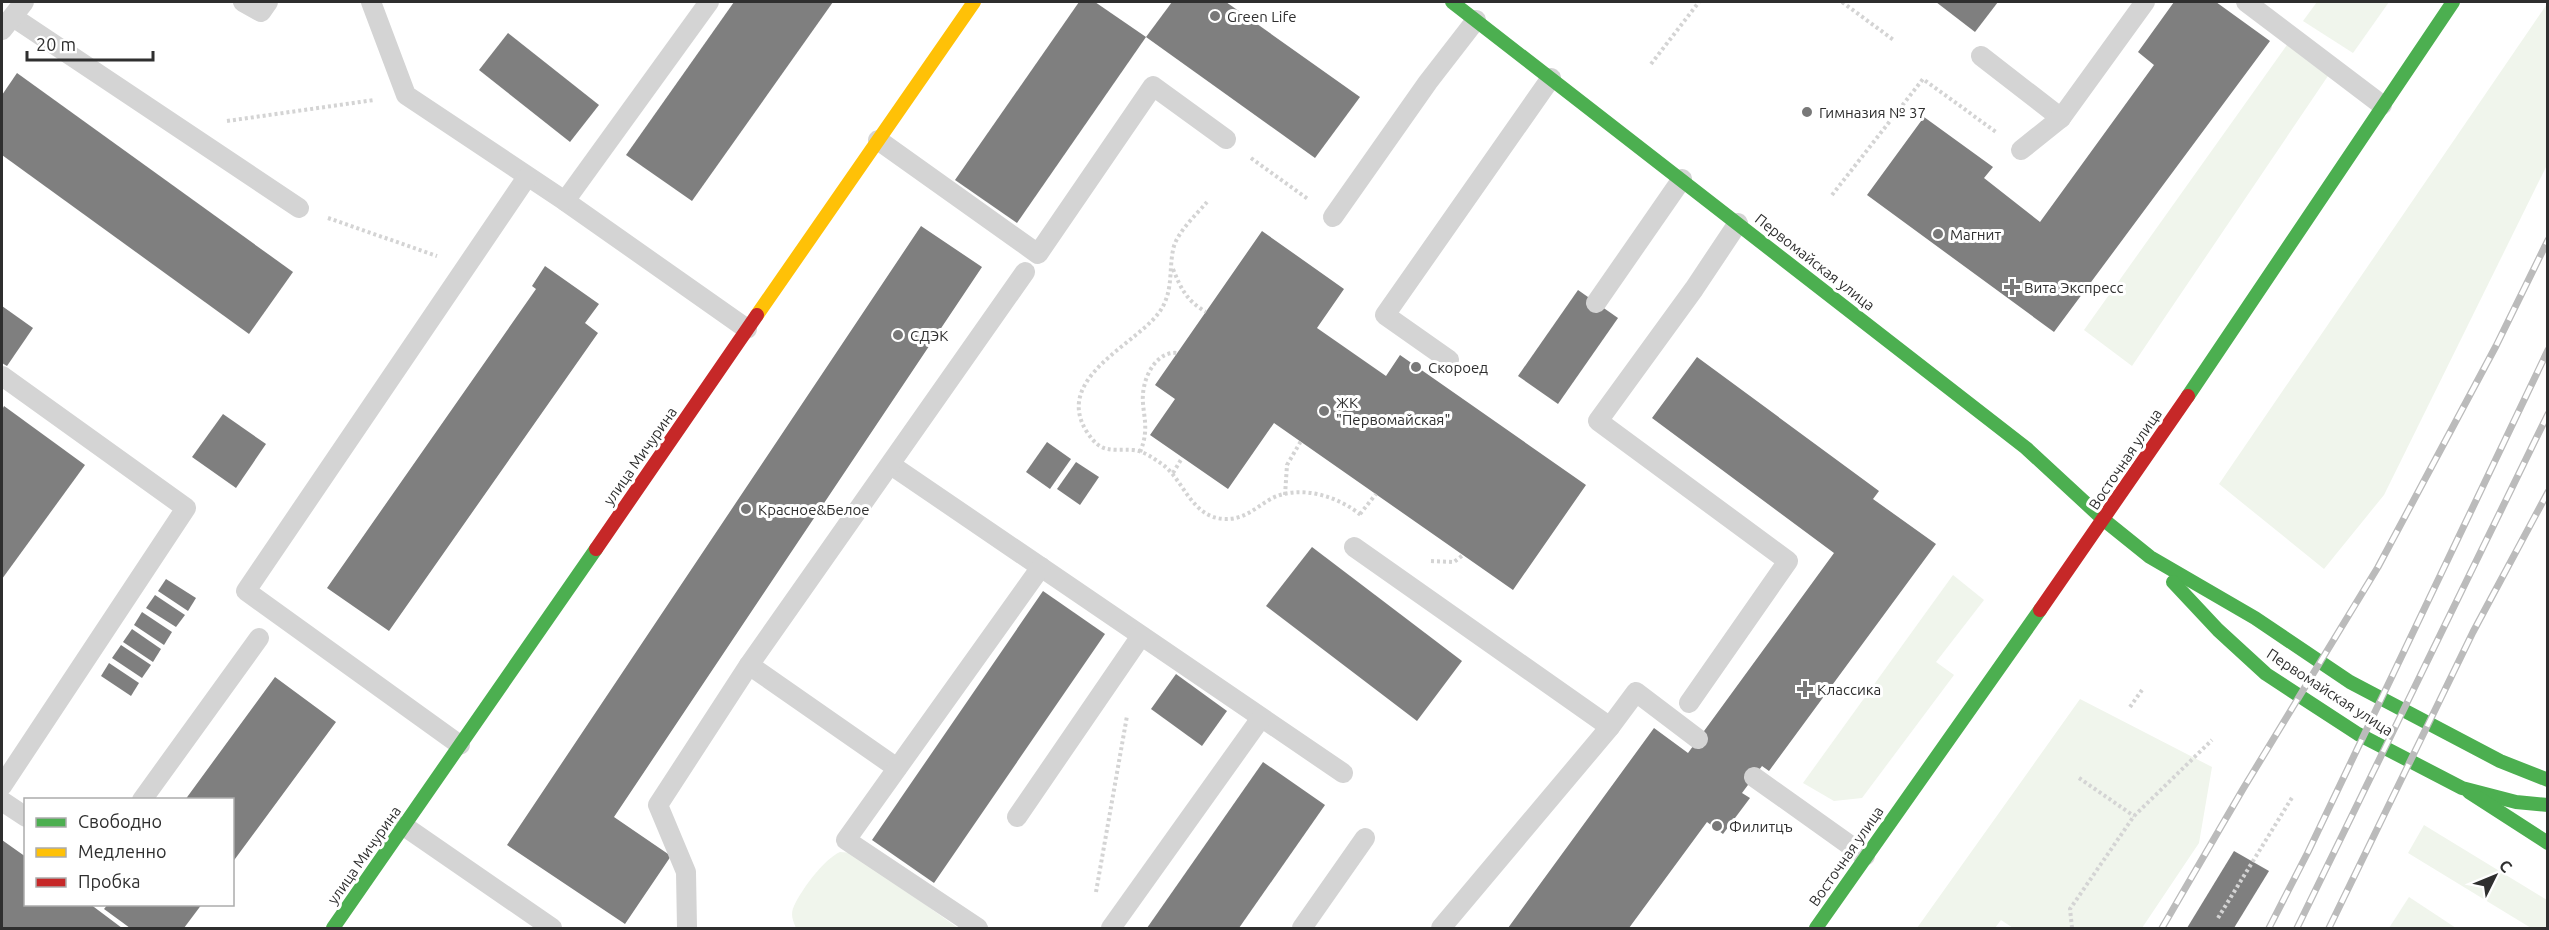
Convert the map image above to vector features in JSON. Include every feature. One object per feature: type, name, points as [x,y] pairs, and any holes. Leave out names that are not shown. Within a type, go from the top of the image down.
[{"type":"main road","name":"улица Мичурина","points":[[333,928],[974,2]]},
{"type":"main road","name":"Первомайская улица","points":[[1452,2],[2026,448],[2104,520],[2150,557],[2218,630],[2266,674],[2358,734],[2462,788],[2547,843]]},
{"type":"main road","name":"Восточная улица","points":[[1816,928],[2104,520],[2453,2]]},
{"type":"main road","name":"Первомайская улица","points":[[2150,557],[2255,618],[2349,682],[2470,746],[2547,780]]},
{"type":"main road","points":[[2462,788],[2516,802],[2547,805]]},
{"type":"lane","points":[[243,2],[261,12],[268,2]]},
{"type":"lane","points":[[371,2],[406,95],[565,201],[747,329]]},
{"type":"lane","points":[[565,201],[709,2]]},
{"type":"lane","points":[[2021,150],[2061,118],[2145,2]]},
{"type":"lane","points":[[2246,2],[2382,105]]},
{"type":"lane","points":[[13,16],[299,208]]},
{"type":"lane","points":[[1333,217],[1428,82],[1476,20]]},
{"type":"lane","points":[[1981,56],[2061,118]]},
{"type":"lane","points":[[1449,360],[1385,315],[1551,78]]},
{"type":"lane","points":[[878,140],[1038,255],[1153,86],[1226,139]]},
{"type":"lane","points":[[460,745],[246,591],[527,177]]},
{"type":"lane","points":[[1596,303],[1682,179]]},
{"type":"lane","points":[[1689,703],[1788,561],[1598,421],[1694,289],[1738,223]]},
{"type":"lane","points":[[687,928],[687,872],[658,805],[749,665],[1025,272]]},
{"type":"lane","points":[[2,376],[186,508],[2,786]]},
{"type":"lane","points":[[891,465],[1343,773]]},
{"type":"lane","points":[[1354,547],[1610,727]]},
{"type":"lane","points":[[978,928],[846,840],[1041,567]]},
{"type":"lane","points":[[1017,817],[1141,636]]},
{"type":"lane","points":[[143,798],[259,638]]},
{"type":"lane","points":[[749,665],[897,768]]},
{"type":"lane","points":[[1440,928],[1610,727],[1636,692],[1698,739]]},
{"type":"lane","points":[[1111,928],[1261,718]]},
{"type":"lane","points":[[1754,777],[1865,856]]},
{"type":"lane","points":[[2,801],[24,816]]},
{"type":"lane","points":[[404,826],[552,928]]},
{"type":"lane","points":[[1303,928],[1365,838]]},
{"type":"path","points":[[1651,64],[1699,2]]},
{"type":"path","points":[[1842,2],[1895,41]]},
{"type":"path","points":[[1832,195],[1923,79],[2021,150]]},
{"type":"path","points":[[179,128],[406,95]]},
{"type":"path","points":[[1226,139],[1333,217]]},
{"type":"path","points":[[1207,202],[1176,241],[1168,293],[1157,315],[1119,346],[1087,382],[1078,408],[1080,421],[1098,445],[1115,452],[1140,452],[1153,458],[1173,473],[1184,492],[1199,509],[1222,519],[1236,519],[1252,513],[1270,500],[1285,495],[1304,493],[1327,497],[1365,518]]},
{"type":"path","points":[[299,208],[466,267]]},
{"type":"path","points":[[1173,267],[1183,292],[1193,304],[1206,312]]},
{"type":"path","points":[[1140,452],[1146,430],[1143,397],[1145,382],[1160,358],[1171,352],[1177,353]]},
{"type":"path","points":[[1285,495],[1287,465],[1301,441]]},
{"type":"path","points":[[1173,473],[1182,458]]},
{"type":"path","points":[[1360,514],[1376,494]]},
{"type":"path","points":[[1422,557],[1442,563],[1454,562],[1463,555]]},
{"type":"path","points":[[2130,707],[2142,690]]},
{"type":"path","points":[[1096,893],[1129,706]]},
{"type":"path","points":[[2072,928],[2070,909],[2134,816],[2212,740]]},
{"type":"path","points":[[2079,778],[2134,816]]},
{"type":"path","points":[[2218,918],[2293,796]]},
{"type":"shaded area","points":[[2317,2],[2389,2],[2353,53],[2303,21]]},
{"type":"shaded area","points":[[2547,4],[2547,165],[2384,495],[2324,569],[2219,484]]},
{"type":"shaded area","points":[[2289,42],[2330,73],[2132,366],[2084,330]]},
{"type":"shaded area","points":[[1953,575],[1984,600],[1936,662],[1954,675],[1862,798],[1834,801],[1803,783]]},
{"type":"shaded area","points":[[2080,699],[2212,767],[2199,843],[2142,928],[2013,928],[2001,920],[1995,928],[1917,928]]},
{"type":"shaded area","points":[[2424,825],[2547,900],[2547,928],[2531,928],[2408,853]]},
{"type":"shaded area","points":[[840,852],[853,853],[958,928],[796,928],[792,912],[798,899],[827,861]]},
{"type":"shaded area","points":[[2409,897],[2456,928],[2389,928]]},
{"type":"building","points":[[734,2],[833,2],[692,201],[626,155]]},
{"type":"building","points":[[1079,2],[1095,2],[1146,37],[1017,223],[955,180]]},
{"type":"building","points":[[1172,2],[1226,2],[1360,97],[1315,158],[1146,37]]},
{"type":"building","points":[[1936,2],[1998,2],[1975,32]]},
{"type":"building","points":[[2174,2],[2216,2],[2270,41],[2054,332],[1867,195],[1924,117],[1993,167],[1984,178],[2040,222],[2154,65],[2138,52]]},
{"type":"building","points":[[508,33],[599,105],[570,142],[479,70]]},
{"type":"building","points":[[17,73],[293,272],[249,334],[2,155],[2,95]]},
{"type":"building","points":[[921,226],[982,267],[614,817],[671,856],[625,924],[507,845]]},
{"type":"building","name":"ЖК \"Первомайская\"","points":[[1262,231],[1344,289],[1317,328],[1386,376],[1400,355],[1586,485],[1513,590],[1274,423],[1228,489],[1150,435],[1175,399],[1155,385]]},
{"type":"building","points":[[545,266],[599,304],[585,323],[598,333],[389,631],[327,588],[536,289],[532,286]]},
{"type":"building","points":[[1578,290],[1618,318],[1558,404],[1518,376]]},
{"type":"building","points":[[2,306],[33,328],[7,366],[2,363]]},
{"type":"building","points":[[1697,357],[1879,491],[1873,499],[1936,544],[1769,771],[1762,766],[1742,793],[1750,798],[1723,834],[1707,822],[1629,928],[1508,928],[1654,728],[1688,753],[1834,553],[1652,418]]},
{"type":"building","points":[[4,406],[85,465],[2,579],[2,410]]},
{"type":"building","points":[[223,414],[266,444],[236,488],[192,457]]},
{"type":"building","points":[[1047,442],[1071,459],[1050,489],[1026,472]]},
{"type":"building","points":[[1076,462],[1099,477],[1080,505],[1057,489]]},
{"type":"building","points":[[1312,547],[1462,661],[1417,721],[1266,606]]},
{"type":"building","points":[[166,579],[196,598],[188,611],[158,591]]},
{"type":"building","points":[[1043,591],[1105,634],[934,883],[872,840]]},
{"type":"building","points":[[155,595],[185,615],[176,627],[146,608]]},
{"type":"building","points":[[142,612],[172,632],[164,645],[134,625]]},
{"type":"building","points":[[132,629],[161,649],[153,662],[123,642]]},
{"type":"building","points":[[121,645],[151,665],[142,678],[112,658]]},
{"type":"building","points":[[109,663],[139,683],[131,696],[101,676]]},
{"type":"building","points":[[1176,674],[1227,711],[1202,746],[1151,709]]},
{"type":"building","points":[[275,677],[336,722],[234,860],[234,798],[186,798]]},
{"type":"building","points":[[1263,762],[1325,805],[1239,928],[1147,928]]},
{"type":"building","points":[[2,840],[24,856],[24,906],[93,906],[122,928],[2,928]]},
{"type":"building","points":[[2234,851],[2269,871],[2234,928],[2187,928]]},
{"type":"building","points":[[106,906],[200,906],[184,928],[130,928],[104,909]]},
{"type":"railway","points":[[2162,928],[2243,789],[2378,567],[2496,346],[2548,240]]},
{"type":"railway","points":[[2269,928],[2308,852],[2548,350]]},
{"type":"railway","points":[[2297,928],[2548,414]]},
{"type":"railway","points":[[2329,928],[2473,632],[2548,492]]},
{"type":"traffic: fast","points":[[1452,2],[2026,448],[2104,520]]},
{"type":"traffic: fast","points":[[2188,396],[2453,2]]},
{"type":"traffic: fast","points":[[2104,520],[2150,557],[2255,618],[2350,682],[2500,761],[2548,780]]},
{"type":"traffic: fast","points":[[333,928],[596,549]]},
{"type":"traffic: fast","points":[[2173,582],[2218,630],[2266,674],[2358,734],[2462,788],[2516,802],[2548,805]]},
{"type":"traffic: fast","points":[[1816,928],[2040,610]]},
{"type":"traffic: fast","points":[[2469,792],[2548,843]]},
{"type":"traffic: slow","points":[[757,315],[974,2]]},
{"type":"traffic: jam","points":[[596,549],[757,315]]},
{"type":"traffic: jam","points":[[2040,610],[2188,396]]},
{"type":"place","name":"Green Life","points":[[1215,16]]},
{"type":"place","name":"Гимназия № 37","points":[[1807,112]]},
{"type":"place","name":"Магнит","points":[[1938,234]]},
{"type":"place","name":"Вита Экспресс","points":[[2012,287]]},
{"type":"place","name":"СДЭК","points":[[898,335]]},
{"type":"place","name":"Скороед","points":[[1416,367]]},
{"type":"place","name":"ЖК \"Первомайская\"","points":[[1324,411]]},
{"type":"place","name":"Красное&Белое","points":[[746,509]]},
{"type":"place","name":"Классика","points":[[1805,689]]},
{"type":"place","name":"Филитцъ","points":[[1717,826]]}]
